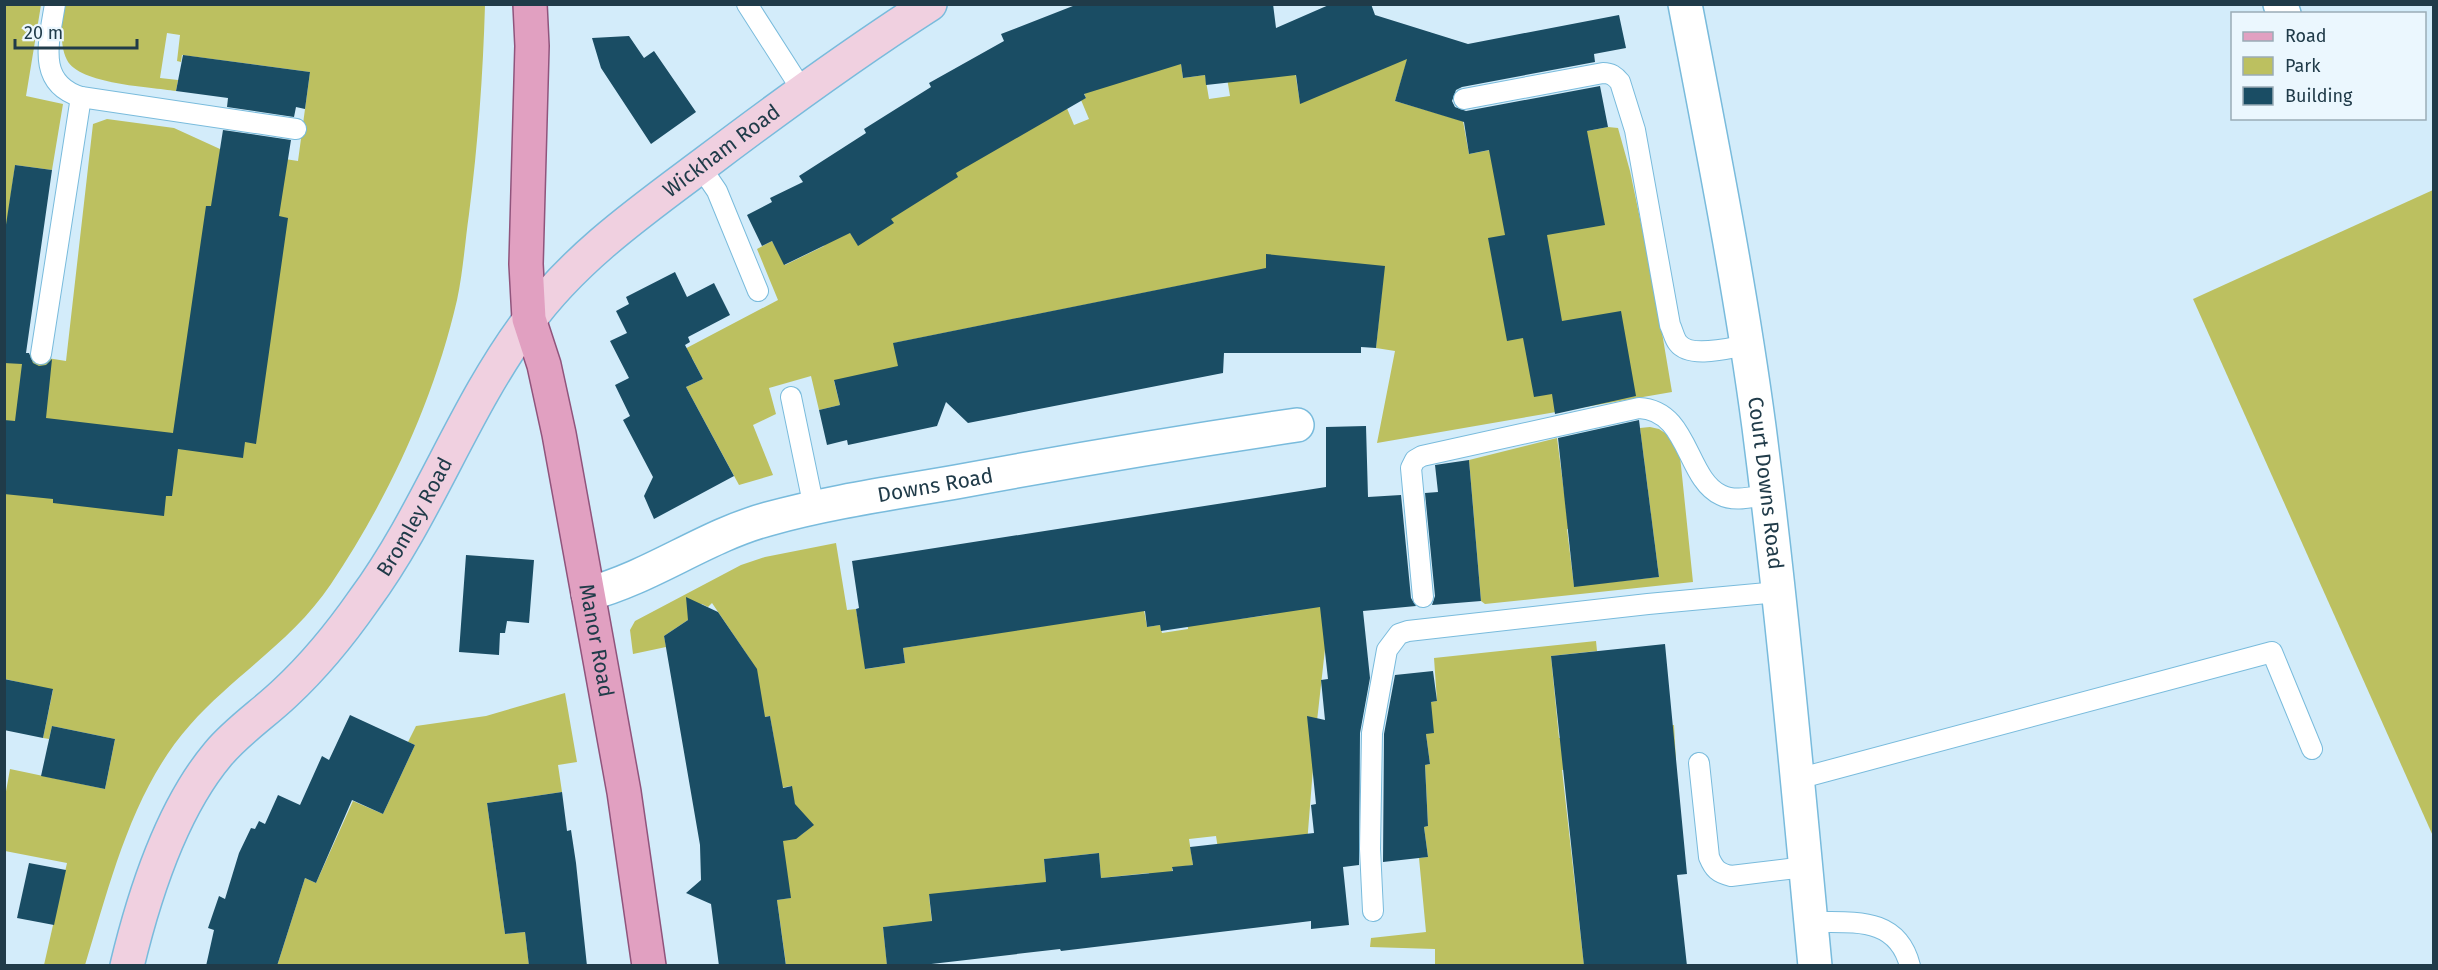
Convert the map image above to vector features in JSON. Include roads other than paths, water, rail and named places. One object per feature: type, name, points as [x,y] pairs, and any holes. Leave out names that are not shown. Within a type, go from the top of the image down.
[{"type":"main road","points":[[529,319],[526,264],[532,46],[530,4]]},
{"type":"main road","name":"Wickham Road","points":[[529,319],[573,268],[700,166],[802,90],[930,4]]},
{"type":"main road","name":"Manor Road","points":[[529,319],[549,388],[588,594],[624,792],[649,966]]},
{"type":"main road","name":"Bromley Road","points":[[127,966],[135,934],[167,844],[188,797],[221,751],[286,692],[365,599],[413,524],[498,363],[529,319]]},
{"type":"street","name":"Court Downs Road","points":[[1685,4],[1730,238],[1747,345],[1778,592],[1815,966]]},
{"type":"street","name":"Downs Road","points":[[588,594],[619,586],[735,530],[765,519],[1132,450],[1296,425]]},
{"type":"lane","points":[[55,4],[49,63],[52,76],[67,93],[296,129]]},
{"type":"lane","points":[[747,4],[802,90]]},
{"type":"lane","points":[[1464,99],[1603,73],[1616,76],[1635,130],[1670,325],[1677,342],[1684,349],[1694,352],[1747,345]]},
{"type":"lane","points":[[41,354],[81,97]]},
{"type":"lane","points":[[700,166],[717,191],[758,291]]},
{"type":"lane","points":[[790,397],[814,508]]},
{"type":"lane","points":[[1423,597],[1411,468],[1415,460],[1422,456],[1640,408],[1651,408],[1669,419],[1707,484],[1719,495],[1732,498],[1766,495]]},
{"type":"lane","points":[[1373,911],[1370,849],[1372,733],[1387,650],[1399,634],[1408,631],[1637,605],[1778,592]]},
{"type":"lane","points":[[1797,779],[2272,652],[2312,749]]},
{"type":"lane","points":[[1699,763],[1709,857],[1721,874],[1731,876],[1805,867]]},
{"type":"lane","points":[[1810,921],[1870,923],[1887,930],[1906,950],[1910,966]]}]
